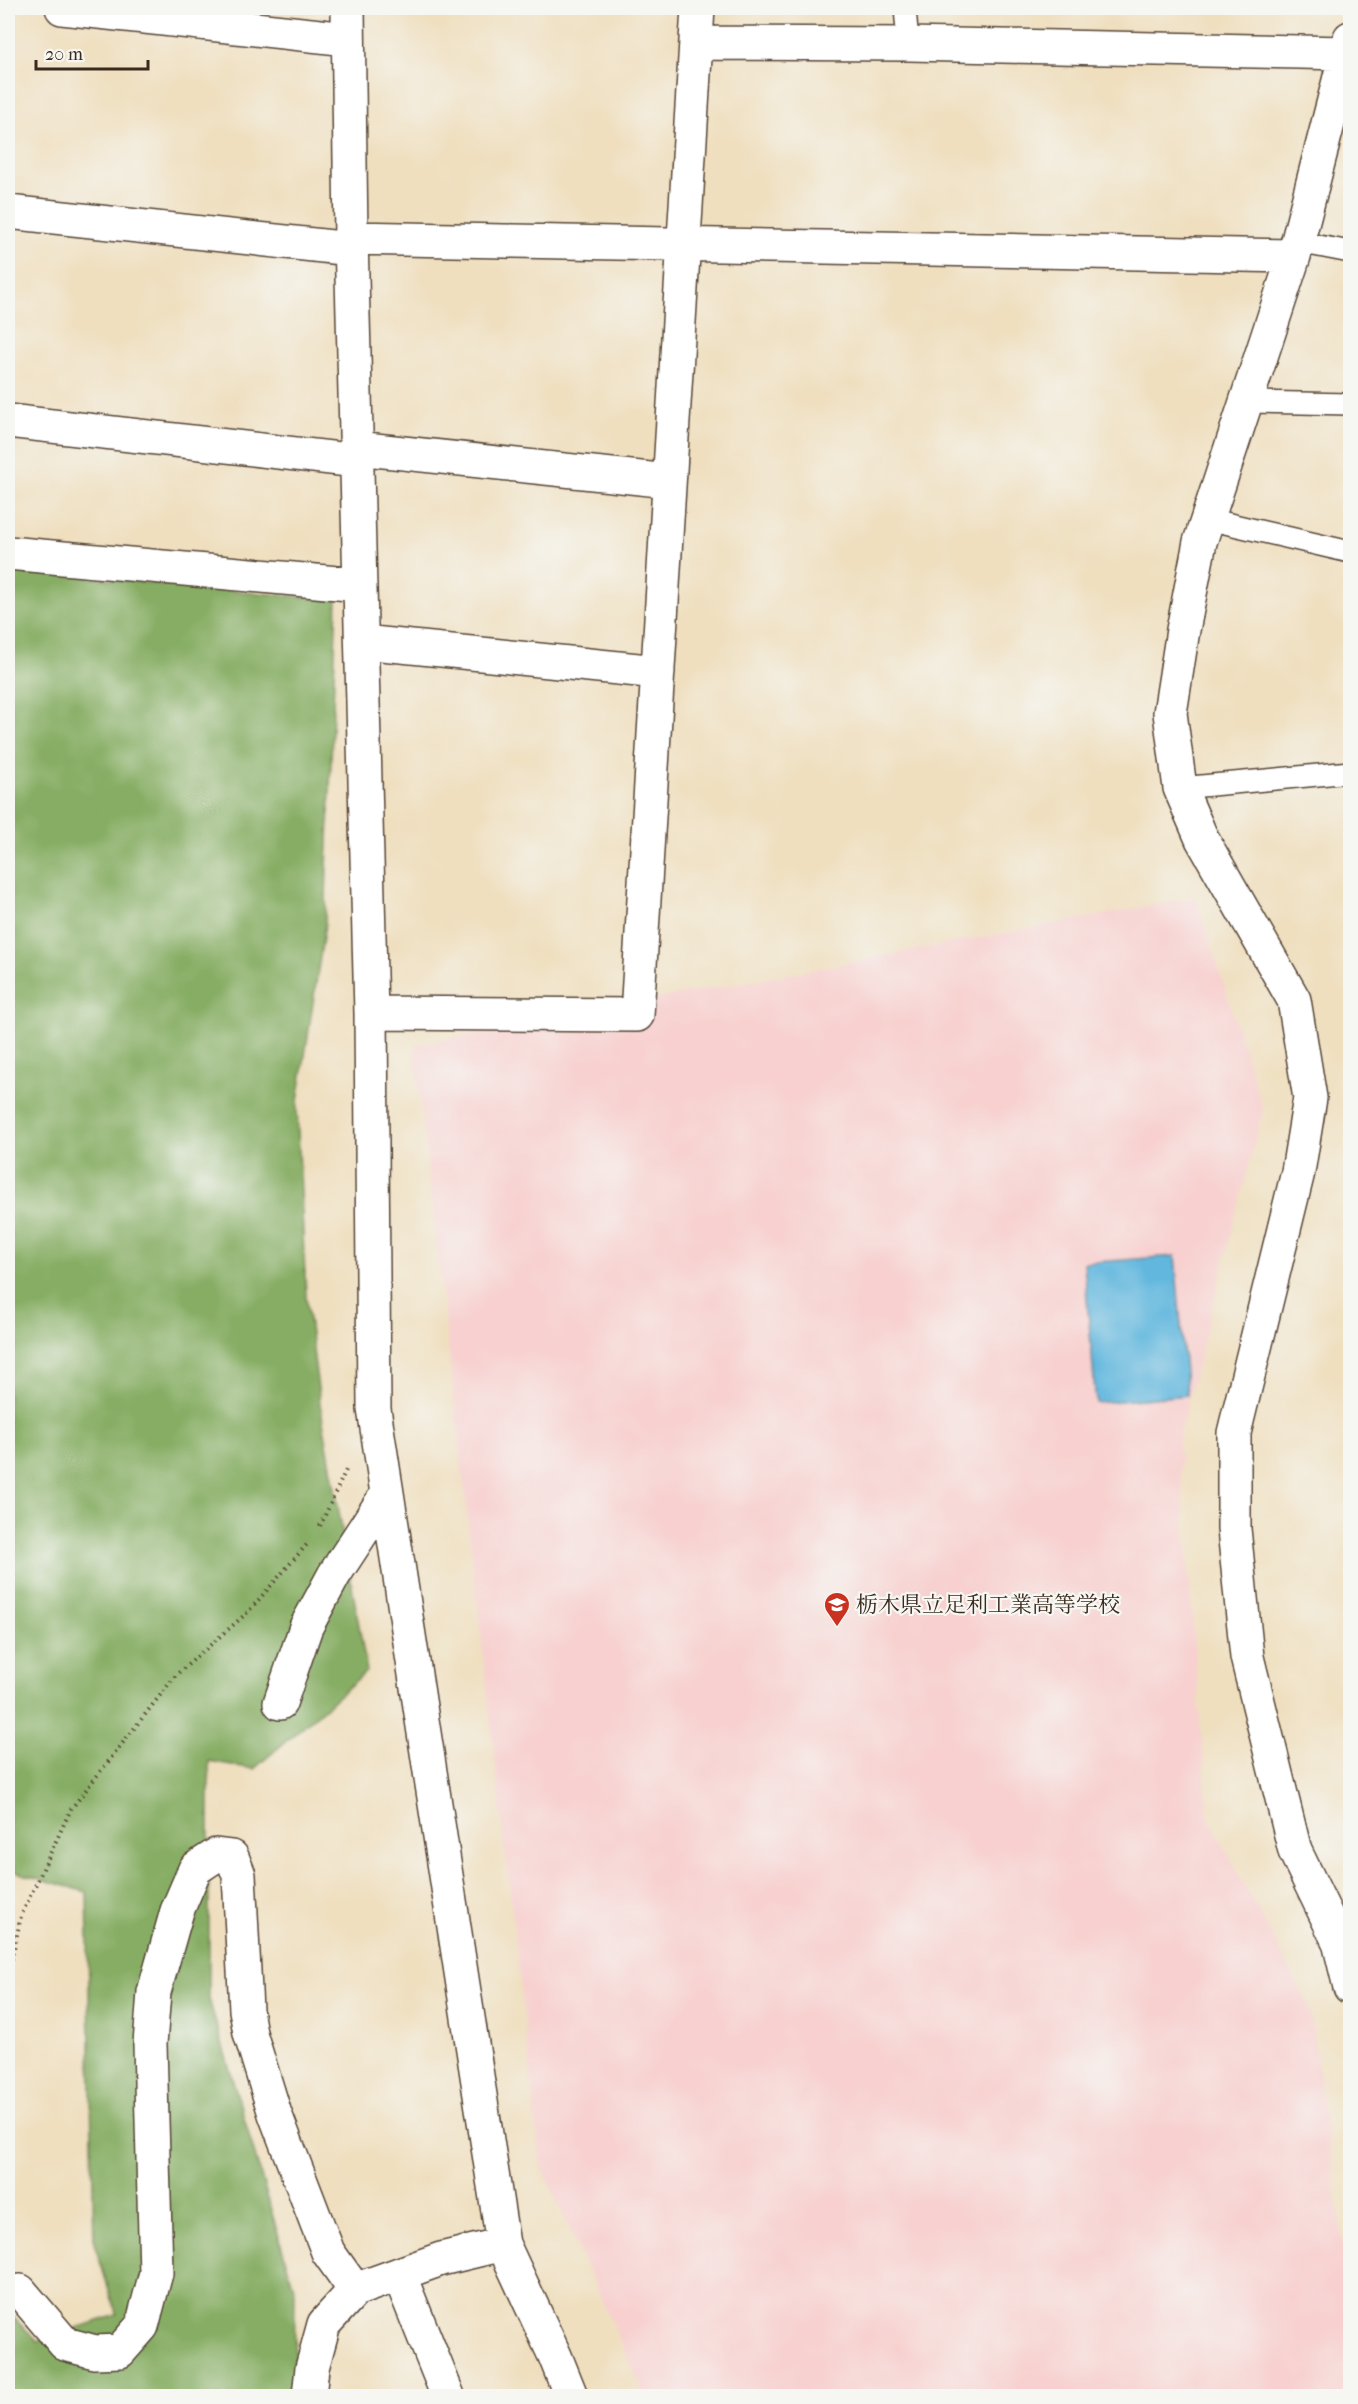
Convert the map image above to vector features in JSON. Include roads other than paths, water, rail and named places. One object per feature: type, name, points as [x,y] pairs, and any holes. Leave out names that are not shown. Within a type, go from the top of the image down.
[{"type":"street","points":[[62,8],[348,23],[351,244],[371,1013],[374,1409],[503,2244],[555,2356],[571,2397]]},
{"type":"street","points":[[371,1013],[638,1015],[698,8]]},
{"type":"street","points":[[696,43],[1349,45],[1296,249],[1200,542],[1170,713],[1180,788],[1202,839],[1294,1000],[1310,1098],[1298,1172],[1234,1433],[1234,1529],[1247,1657],[1295,1851],[1339,1942],[1350,1987]]},
{"type":"street","points":[[8,212],[351,244],[1296,249]]},
{"type":"street","points":[[8,421],[357,455],[669,481]]},
{"type":"street","points":[[8,553],[360,585]]},
{"type":"street","points":[[362,642],[658,672]]},
{"type":"street","points":[[280,1703],[306,1627],[334,1575],[387,1494]]},
{"type":"street","points":[[20,2291],[65,2344],[94,2352],[120,2351],[142,2326],[156,2273],[150,2044],[154,1992],[177,1911],[195,1869],[216,1855],[232,1857],[239,1875],[246,2010],[250,2033],[275,2114],[328,2252],[355,2290]]},
{"type":"street","points":[[309,2397],[312,2368],[324,2324],[355,2290],[441,2259],[503,2244]]},
{"type":"street","points":[[399,2274],[448,2397]]},
{"type":"lane","points":[[905,8],[908,44]]},
{"type":"lane","points":[[1296,249],[1350,252]]},
{"type":"lane","points":[[1247,402],[1350,404]]},
{"type":"lane","points":[[1208,519],[1350,552]]},
{"type":"lane","points":[[1180,788],[1350,772]]},
{"type":"water","points":[[1175,1256],[1187,1395],[1096,1403],[1084,1263]]},
{"type":"place","name":"栃木県立足利工業高等学校","points":[[837,1628]]}]
